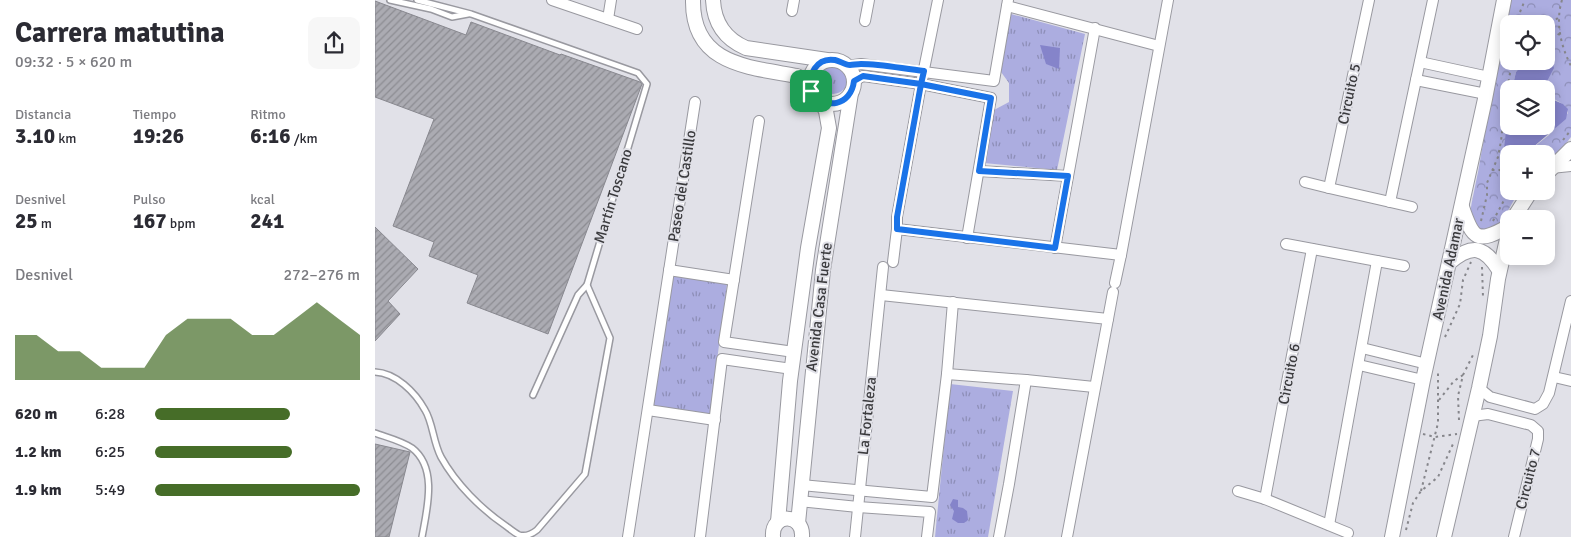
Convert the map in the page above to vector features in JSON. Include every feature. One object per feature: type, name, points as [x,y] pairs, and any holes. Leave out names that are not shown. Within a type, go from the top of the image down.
[{"type":"street","points":[[552,0],[637,29]]},
{"type":"street","points":[[608,19],[611,0]]},
{"type":"street","name":"Avenida Casa Fuerte","points":[[693,0],[693,11],[697,25],[703,39],[712,49],[723,58],[739,65],[802,78],[827,111],[829,128],[808,248],[792,369],[778,522],[772,530],[773,537]]},
{"type":"street","points":[[713,0],[713,11],[717,22],[722,31],[736,44],[746,48],[834,60],[847,66],[852,73],[852,87]]},
{"type":"street","points":[[792,11],[794,0]]},
{"type":"street","points":[[865,21],[869,0]]},
{"type":"street","points":[[893,262],[897,217],[938,0]]},
{"type":"street","points":[[1067,537],[1168,0]]},
{"type":"street","name":"Circuito 5","points":[[1329,188],[1369,0]]},
{"type":"street","points":[[1390,202],[1433,0]]},
{"type":"street","name":"Avenida Adamar","points":[[1393,537],[1423,380],[1433,364],[1450,262],[1504,0]]},
{"type":"street","points":[[847,66],[861,64],[994,81],[1008,3],[1159,46]]},
{"type":"street","points":[[1055,248],[1095,28]]},
{"type":"street","points":[[827,60],[818,64],[812,72],[810,81],[816,96],[828,104],[845,100],[852,87],[863,76],[921,84],[991,98],[967,238]]},
{"type":"street","points":[[1420,62],[1489,77]]},
{"type":"street","points":[[1417,80],[1486,94]]},
{"type":"street","name":"Avenida Casa Fuerte","points":[[797,523],[823,270],[852,87]]},
{"type":"street","name":"Paseo del Castillo","points":[[628,537],[695,102]]},
{"type":"street","points":[[759,121],[724,342],[794,352]]},
{"type":"street","points":[[1555,165],[1571,149]]},
{"type":"street","points":[[1555,170],[1571,166]]},
{"type":"street","points":[[979,171],[1068,176]]},
{"type":"street","points":[[1305,182],[1412,207]]},
{"type":"street","points":[[1462,206],[1469,229],[1477,235],[1491,236],[1500,231]]},
{"type":"street","points":[[897,229],[1121,255]]},
{"type":"street","points":[[1286,244],[1404,266]]},
{"type":"street","name":"Circuito 6","points":[[1265,499],[1312,249]]},
{"type":"street","points":[[1450,262],[1462,252],[1479,250],[1493,260],[1499,270]]},
{"type":"street","points":[[1329,525],[1377,261]]},
{"type":"street","points":[[1444,537],[1490,336],[1500,265]]},
{"type":"street","name":"La Fortaleza","points":[[855,537],[883,267]]},
{"type":"street","points":[[669,270],[734,280]]},
{"type":"street","points":[[881,295],[1108,319]]},
{"type":"street","points":[[801,485],[932,498],[947,374],[953,302]]},
{"type":"street","points":[[1479,388],[1490,397],[1535,409],[1543,404],[1554,377],[1571,302]]},
{"type":"street","points":[[1362,348],[1433,364]]},
{"type":"street","points":[[700,537],[722,359],[792,369]]},
{"type":"street","points":[[1359,365],[1423,380]]},
{"type":"street","points":[[947,374],[1026,380],[1094,388]]},
{"type":"street","points":[[1554,377],[1571,381]]},
{"type":"street","points":[[999,537],[1026,380]]},
{"type":"street","points":[[648,410],[715,420]]},
{"type":"street","name":"Circuito 7","points":[[1472,416],[1488,414],[1531,425],[1538,431],[1539,439],[1513,537]]},
{"type":"street","points":[[1239,491],[1265,499],[1348,533]]},
{"type":"street","points":[[799,501],[930,512],[927,537]]},
{"type":"street","points":[[778,522],[788,519],[797,523],[801,527],[801,537]]},
{"type":"lane","points":[[389,0],[431,9],[452,17],[471,14]]},
{"type":"lane","name":"Martín Toscano","points":[[417,0],[471,14],[638,73],[647,84],[587,284]]},
{"type":"lane","points":[[375,372],[390,375],[408,388],[426,411],[436,446],[456,480],[488,512],[519,534],[530,535],[537,530],[585,474],[610,338],[587,284],[578,295],[533,395]]},
{"type":"lane","points":[[375,433],[410,446],[421,456],[427,476],[429,499],[422,537]]},
{"type":"path","points":[[1519,15],[1525,0]]},
{"type":"path","points":[[1562,0],[1559,17],[1560,35],[1565,54],[1571,66]]},
{"type":"path","points":[[1555,20],[1559,17]]},
{"type":"path","points":[[1555,32],[1560,35]]},
{"type":"path","points":[[1477,235],[1487,195],[1489,174],[1493,170],[1498,157],[1510,70]]},
{"type":"path","points":[[1493,170],[1500,170]]},
{"type":"path","points":[[1479,250],[1483,298]]},
{"type":"path","points":[[1444,338],[1460,304],[1463,280],[1472,258],[1479,250]]},
{"type":"path","points":[[1458,425],[1458,396],[1463,375],[1475,350]]},
{"type":"path","points":[[1421,491],[1438,423],[1439,400],[1433,364]]},
{"type":"path","points":[[1439,400],[1454,381],[1463,375]]},
{"type":"path","points":[[1404,537],[1413,503],[1421,491],[1437,477],[1457,434],[1435,437],[1413,432]]},
{"type":"green space","points":[[1510,0],[1571,0],[1571,137],[1555,156],[1555,145],[1536,145],[1549,135],[1555,135],[1555,128],[1568,113],[1567,109],[1555,99],[1555,80],[1547,80],[1550,70],[1555,70],[1555,15],[1507,15]]},
{"type":"green space","points":[[1011,14],[1085,34],[1057,170],[984,163],[994,110],[1009,102],[1009,83],[1001,72]]},
{"type":"green space","points":[[1500,48],[1500,70],[1518,70],[1514,80],[1500,80],[1500,135],[1506,135],[1505,145],[1500,145],[1500,200],[1514,200],[1508,210],[1500,210],[1500,225],[1493,231],[1477,230],[1469,219]]},
{"type":"green space","points":[[833,64],[839,65],[847,73],[847,85],[839,93],[833,94],[827,93],[819,85],[818,79],[819,73],[827,65]]},
{"type":"green space","points":[[671,275],[727,284],[710,414],[652,406]]},
{"type":"green space","points":[[950,384],[1013,391],[988,537],[935,537]]},
{"type":"shaded area","points":[[1040,45],[1060,48],[1059,69],[1046,64]]},
{"type":"shaded area","points":[[1518,70],[1553,70],[1548,80],[1514,80]]},
{"type":"shaded area","points":[[1555,100],[1568,109],[1566,119],[1555,128]]},
{"type":"shaded area","points":[[1506,135],[1547,135],[1536,145],[1504,145]]},
{"type":"shaded area","points":[[953,499],[958,500],[958,507],[967,511],[968,520],[964,523],[958,523],[952,519],[954,511],[950,505]]},
{"type":"building","points":[[375,1],[466,35],[471,22],[642,84],[548,334],[467,303],[478,275],[429,256],[434,242],[393,226],[434,119],[375,97]]},
{"type":"building","points":[[375,227],[418,269],[388,301],[400,314],[375,341]]},
{"type":"building","points":[[375,444],[410,452],[389,537],[375,537]]},
{"type":"route","points":[[811,91],[810,81],[812,72],[818,64],[827,60],[841,62],[847,66],[861,64],[924,71],[921,84],[897,217],[897,229],[1055,248],[1068,176],[979,171],[991,98],[921,84],[863,76],[854,81],[851,93],[845,100],[837,103],[828,104],[820,101],[811,91]]}]
